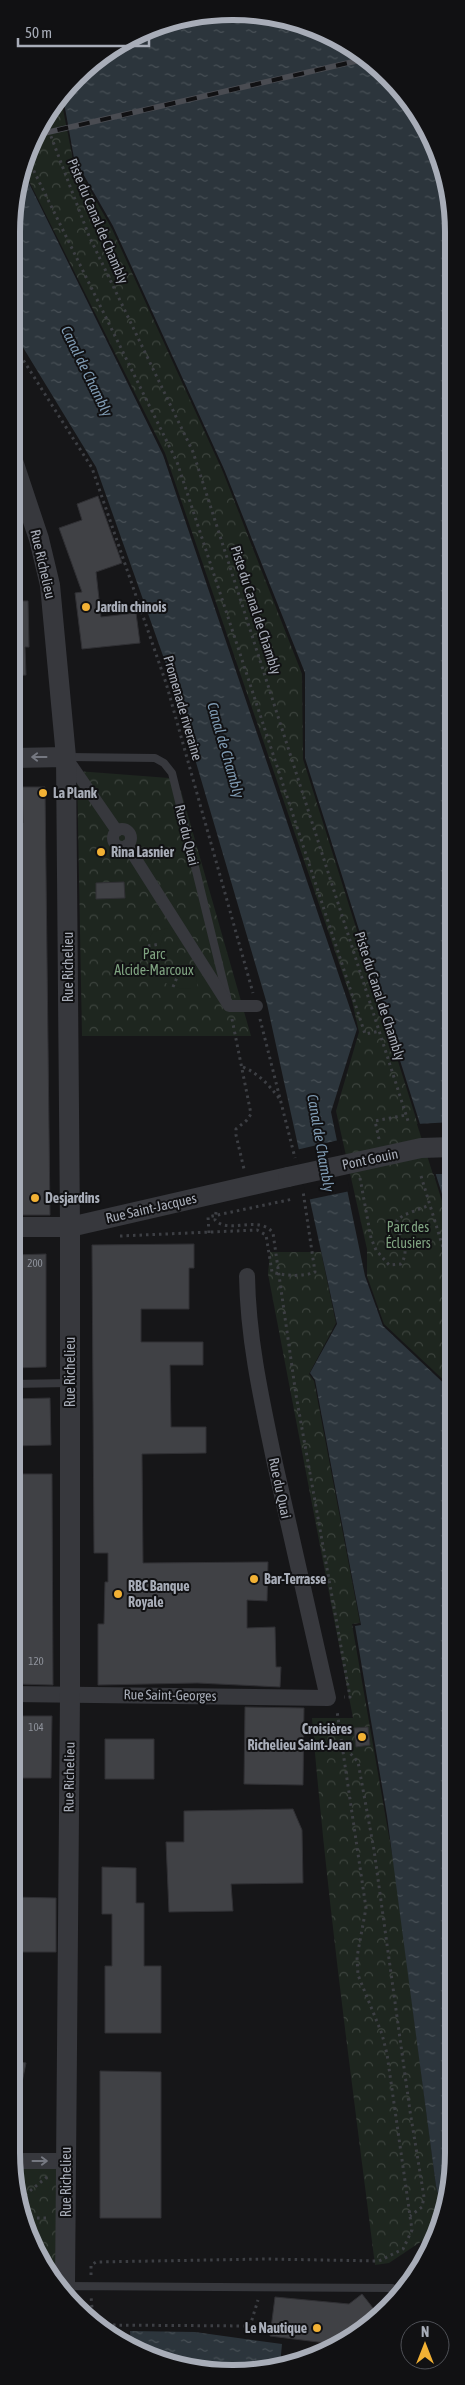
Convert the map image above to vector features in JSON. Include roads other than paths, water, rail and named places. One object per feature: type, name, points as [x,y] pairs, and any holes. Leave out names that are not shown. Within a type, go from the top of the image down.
[{"type":"street","name":"Rue Richelieu","points":[[20,482],[39,538],[50,585],[66,757],[70,1227],[70,1693],[66,2284]]},
{"type":"street","points":[[20,758],[66,757],[117,831],[114,836],[114,842],[121,847],[127,845],[229,1006],[257,1006]]},
{"type":"street","name":"Pont Gouin","points":[[295,1176],[421,1148],[445,1147]]},
{"type":"street","name":"Rue Saint-Jacques","points":[[20,1228],[70,1227],[295,1176]]},
{"type":"street","name":"Rue du Quai","points":[[247,1276],[248,1319],[259,1387],[293,1549],[334,1700]]},
{"type":"street","name":"Rue Saint-Georges","points":[[20,1694],[70,1693],[334,1700]]},
{"type":"street","points":[[20,2162],[66,2161]]},
{"type":"lane","name":"Rue du Quai","points":[[66,757],[155,758],[164,763],[172,773],[229,1006]]},
{"type":"lane","points":[[20,1384],[70,1383]]},
{"type":"lane","points":[[71,2290],[91,2286],[392,2288]]},
{"type":"water","points":[[219,20],[246,20],[274,24],[301,31],[339,48],[362,64],[383,82],[409,114],[417,126],[434,164],[441,191],[445,219],[445,1204],[305,758],[305,673],[224,469],[113,226],[74,158],[64,103],[82,82],[103,64],[126,48],[164,31],[191,24]]},
{"type":"water","name":"Canal de Chambly","points":[[27,179],[163,455],[357,1029],[331,1112],[365,1276],[383,1326],[445,1384],[445,2166],[440,2200],[436,2186],[387,1816],[355,1626],[361,1625],[315,1380],[310,1373],[337,1324],[267,1004],[173,684],[96,467],[20,342],[20,219]]},
{"type":"water","points":[[130,2331],[195,2332],[282,2344],[281,2359],[246,2365],[219,2365],[191,2361],[164,2354],[131,2339]]},
{"type":"railway","points":[[45,133],[358,61]]},
{"type":"place","name":"Jardin chinois","points":[[86,607]]},
{"type":"place","name":"La Plank","points":[[43,793]]},
{"type":"place","name":"Rina Lasnier","points":[[101,852]]},
{"type":"place","name":"Desjardins","points":[[35,1198]]},
{"type":"place","name":"Bar-Terrasse","points":[[254,1579]]},
{"type":"place","name":"RBC Banque Royale","points":[[118,1594]]},
{"type":"place","name":"Croisières Richelieu Saint-Jean","points":[[362,1737]]},
{"type":"place","name":"Le Nautique","points":[[317,2328]]},
{"type":"park label","name":"Parc Alcide-Marcoux","points":[[154,962]]},
{"type":"park label","name":"Parc des Éclusiers","points":[[408,1236]]}]
